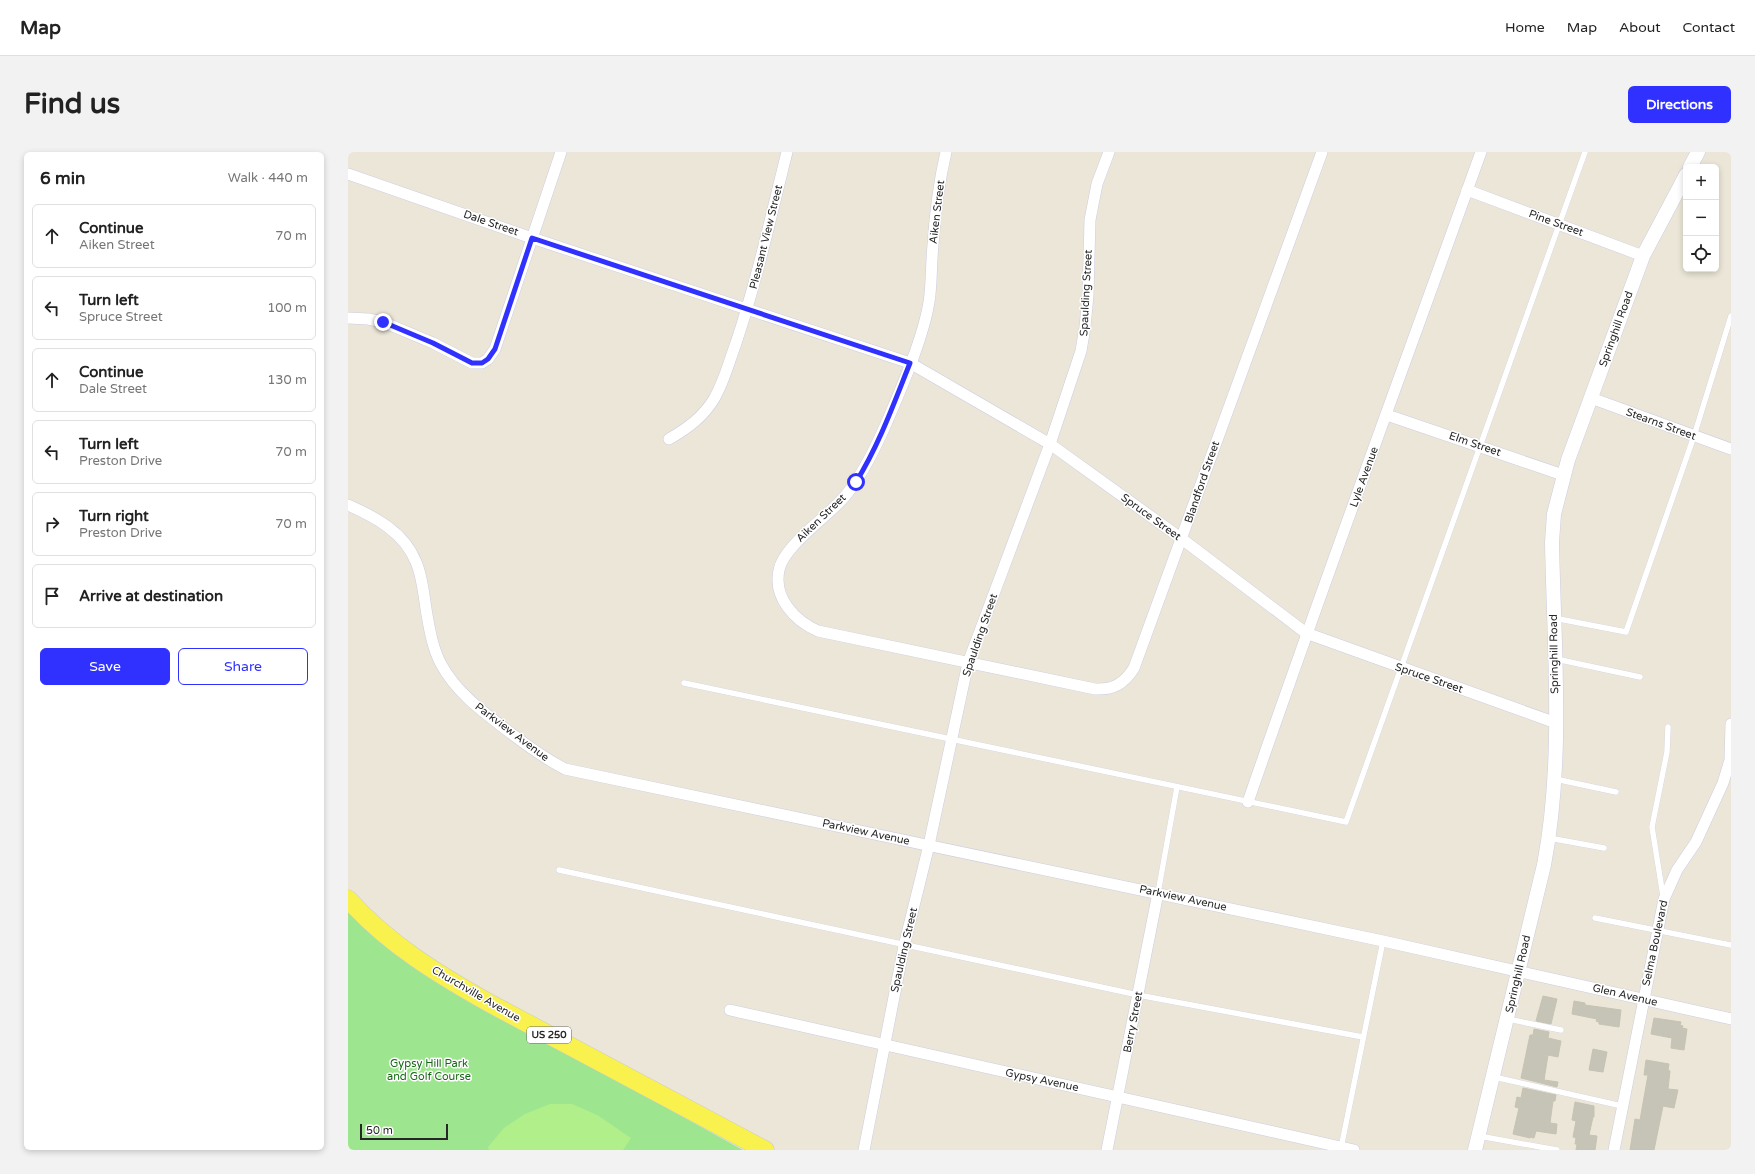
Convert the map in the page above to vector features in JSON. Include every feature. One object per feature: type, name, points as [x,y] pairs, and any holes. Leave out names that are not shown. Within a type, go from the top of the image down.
[{"type":"main road","name":"Churchville Avenue","points":[[348,899],[365,917],[401,948],[448,979],[491,1004],[765,1150]]},
{"type":"street","points":[[348,318],[368,319],[383,322],[433,343],[472,363],[482,363],[488,359],[495,349],[561,152]]},
{"type":"street","name":"Pleasant View Street","points":[[669,439],[695,422],[714,400],[722,385],[747,309],[787,152]]},
{"type":"street","name":"Aiken Street","points":[[946,152],[936,215],[929,302],[923,326],[910,363],[886,424],[864,469],[838,504],[787,552],[779,570],[778,588],[784,602],[792,614],[805,625],[818,632],[968,663]]},
{"type":"street","name":"Spaulding Street","points":[[864,1150],[904,946],[929,845],[968,663],[1050,444],[1077,364],[1084,337],[1088,296],[1090,220],[1097,184],[1108,152]]},
{"type":"street","name":"Blandford Street","points":[[968,663],[1106,690],[1120,684],[1134,668],[1182,540],[1225,417],[1322,152]]},
{"type":"street","name":"Lyle Avenue","points":[[1248,802],[1306,633],[1387,415],[1481,152]]},
{"type":"street","points":[[1692,164],[1698,152]]},
{"type":"street","name":"Dale Street","points":[[348,174],[532,238],[747,309]]},
{"type":"street","name":"Springhill Road","points":[[1475,1150],[1508,1019],[1549,838],[1555,779],[1556,723],[1553,618],[1553,521],[1563,475],[1643,256],[1683,181]]},
{"type":"street","name":"Pine Street","points":[[1468,190],[1643,256]]},
{"type":"street","name":"Spruce Street","points":[[747,309],[910,363],[1050,444],[1306,633],[1556,723]]},
{"type":"street","name":"Stearns Street","points":[[1591,398],[1731,449]]},
{"type":"street","name":"Elm Street","points":[[1387,415],[1563,475]]},
{"type":"street","name":"Parkview Avenue","points":[[348,505],[384,523],[393,530],[413,555],[420,578],[433,646],[446,672],[460,691],[486,714],[552,763],[565,769],[1158,893],[1383,941],[1519,972]]},
{"type":"street","name":"Selma Boulevard","points":[[1614,1150],[1664,899],[1677,870],[1696,842],[1723,784],[1730,760],[1731,724]]},
{"type":"street","name":"Berry Street","points":[[1107,1150],[1158,893]]},
{"type":"street","name":"Glen Avenue","points":[[1519,972],[1731,1019]]},
{"type":"street","name":"Gypsy Avenue","points":[[730,1010],[1354,1150]]},
{"type":"lane","points":[[684,684],[1346,822],[1585,152]]},
{"type":"lane","points":[[1553,618],[1626,632],[1694,436],[1731,316]]},
{"type":"lane","points":[[1554,658],[1640,677]]},
{"type":"lane","points":[[1664,899],[1652,827],[1667,752],[1668,727]]},
{"type":"lane","points":[[1555,779],[1616,792]]},
{"type":"lane","points":[[1158,893],[1177,787]]},
{"type":"lane","points":[[1549,838],[1604,848]]},
{"type":"lane","points":[[559,870],[904,946],[1138,995],[1363,1037]]},
{"type":"lane","points":[[1595,918],[1731,946]]},
{"type":"lane","points":[[1341,1148],[1383,941]]},
{"type":"lane","points":[[1508,1019],[1561,1030]]},
{"type":"lane","points":[[1494,1077],[1622,1106]]},
{"type":"lane","points":[[1478,1136],[1557,1150]]},
{"type":"green space","name":"Gypsy Hill Park and Golf Course","points":[[348,904],[466,997],[743,1150],[348,1150]]},
{"type":"green space","points":[[550,1104],[572,1104],[597,1115],[631,1138],[623,1150],[489,1150],[488,1147],[504,1128],[525,1114]]},
{"type":"building","points":[[1543,996],[1557,999],[1551,1024],[1536,1021]]},
{"type":"building","points":[[1574,1001],[1585,1003],[1585,1005],[1621,1010],[1619,1027],[1599,1024],[1599,1022],[1596,1021],[1597,1019],[1572,1014]]},
{"type":"building","points":[[1654,1018],[1681,1022],[1680,1025],[1683,1026],[1682,1028],[1687,1029],[1684,1050],[1671,1048],[1672,1038],[1651,1034]]},
{"type":"building","points":[[1534,1029],[1549,1032],[1548,1038],[1561,1041],[1558,1057],[1548,1055],[1544,1080],[1558,1082],[1557,1087],[1521,1078],[1530,1035],[1533,1035]]},
{"type":"building","points":[[1593,1049],[1607,1052],[1603,1072],[1589,1070]]},
{"type":"building","points":[[1646,1060],[1669,1064],[1668,1070],[1670,1071],[1668,1089],[1678,1090],[1674,1108],[1663,1106],[1654,1150],[1630,1150],[1635,1119],[1640,1120],[1648,1075],[1644,1075]]},
{"type":"building","points":[[1523,1088],[1556,1095],[1555,1101],[1553,1101],[1550,1123],[1557,1124],[1556,1134],[1536,1131],[1534,1138],[1530,1138],[1513,1134],[1519,1108],[1515,1107],[1517,1097],[1521,1098]]},
{"type":"building","points":[[1575,1102],[1594,1106],[1594,1117],[1589,1135],[1597,1136],[1595,1150],[1576,1150],[1576,1138],[1573,1137],[1576,1121],[1572,1120]]},
{"type":"route","points":[[383,322],[433,343],[472,363],[482,363],[491,356],[495,349],[532,238],[910,363],[886,424],[856,482]]}]
